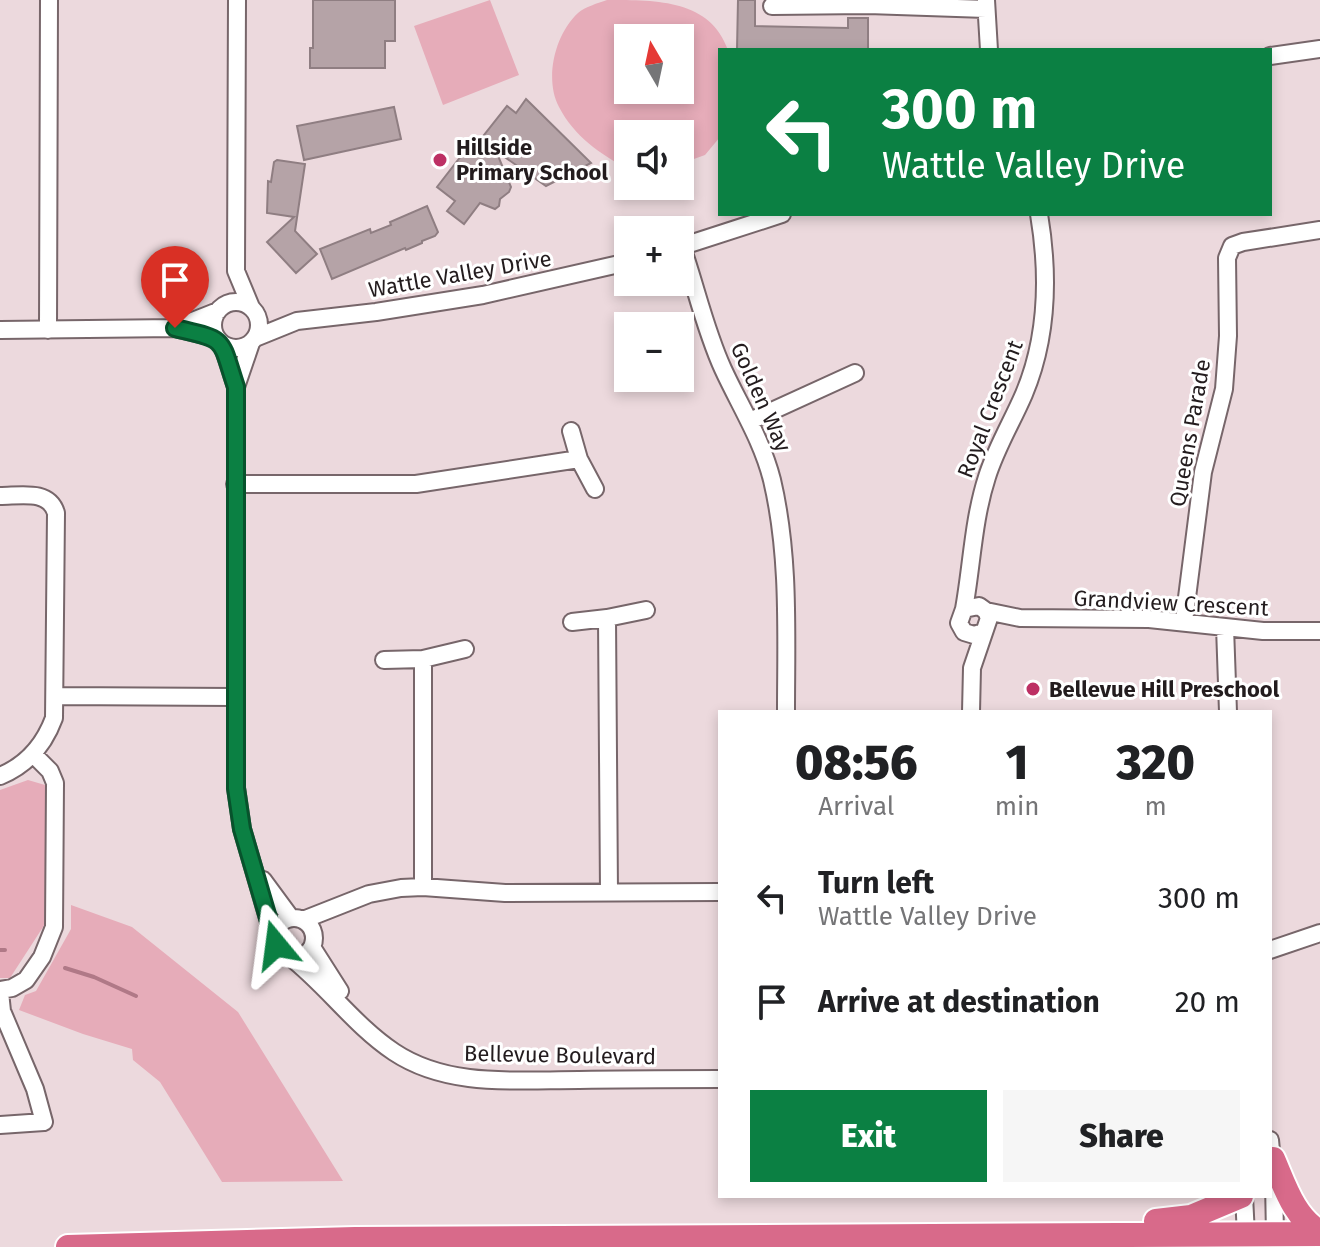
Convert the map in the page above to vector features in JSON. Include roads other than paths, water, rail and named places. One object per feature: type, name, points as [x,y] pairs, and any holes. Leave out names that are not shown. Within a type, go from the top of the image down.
[{"type":"highway","points":[[1272,1151],[1295,1206],[1304,1220],[1320,1233]]},
{"type":"highway","points":[[983,1235],[1031,1226],[1179,1220],[1238,1198]]},
{"type":"highway","points":[[68,1247],[355,1239],[983,1235],[1275,1241],[1320,1233]]},
{"type":"street","points":[[48,330],[49,0]]},
{"type":"street","points":[[236,387],[213,324],[236,271],[237,0]]},
{"type":"street","points":[[772,6],[986,4],[989,48]]},
{"type":"street","points":[[1272,56],[1320,49]]},
{"type":"street","points":[[694,243],[776,216]]},
{"type":"street","name":"Royal Crescent","points":[[964,609],[974,530],[987,476],[1025,391],[1040,342],[1046,271],[1039,216]]},
{"type":"street","name":"Queens Parade","points":[[1184,621],[1203,472],[1224,389],[1228,336],[1227,258],[1232,246],[1243,242],[1320,230]]},
{"type":"street","name":"Wattle Valley Drive","points":[[253,340],[297,321],[483,295],[614,265]]},
{"type":"street","points":[[236,271],[259,324],[236,387],[236,788],[249,854],[279,950],[290,957],[303,956],[344,904]]},
{"type":"street","name":"Golden Way","points":[[694,284],[723,368],[750,421],[768,467],[782,527],[786,710]]},
{"type":"street","points":[[175,328],[239,302],[253,310]]},
{"type":"street","name":"Wattle Valley Drive","points":[[253,310],[297,321]]},
{"type":"street","points":[[0,330],[175,328],[237,348],[253,340]]},
{"type":"street","points":[[750,421],[855,373]]},
{"type":"street","points":[[571,431],[579,459],[595,489]]},
{"type":"street","points":[[235,484],[416,484],[579,459]]},
{"type":"street","points":[[0,496],[41,496],[50,501],[56,510],[54,718],[33,754],[0,776]]},
{"type":"street","name":"Royal Crescent","points":[[971,571],[985,620]]},
{"type":"street","points":[[971,710],[972,668],[959,623],[964,609],[974,605],[985,620]]},
{"type":"street","points":[[572,622],[646,610]]},
{"type":"street","points":[[607,618],[609,893]]},
{"type":"street","points":[[964,632],[974,635],[985,620]]},
{"type":"street","points":[[972,668],[985,620]]},
{"type":"street","name":"Grandview Crescent","points":[[985,620],[1184,621],[1263,631],[1320,631]]},
{"type":"street","points":[[1225,627],[1228,710]]},
{"type":"street","points":[[384,660],[423,659],[465,649]]},
{"type":"street","points":[[423,659],[423,887]]},
{"type":"street","points":[[55,696],[235,697]]},
{"type":"street","points":[[0,1125],[44,1122],[35,1089],[2,1011],[0,991],[26,980],[42,957],[54,927],[55,783],[53,776],[33,754]]},
{"type":"street","points":[[249,854],[269,892],[297,919],[308,923],[313,941]]},
{"type":"street","points":[[274,939],[277,927],[385,890],[423,887],[472,892],[718,892]]},
{"type":"street","points":[[1272,949],[1320,933]]},
{"type":"street","name":"Bellevue Boulevard","points":[[313,941],[366,1028]]},
{"type":"street","name":"Bellevue Boulevard","points":[[290,957],[317,978],[366,1028],[408,1061],[427,1069],[473,1079],[718,1079]]},
{"type":"street","points":[[1272,1172],[1275,1241]]},
{"type":"street","points":[[1242,1198],[1246,1241]]},
{"type":"waterway","points":[[0,950],[5,950]]},
{"type":"waterway","points":[[65,968],[136,996]]},
{"type":"place","name":"Hillside Primary School","points":[[440,160]]},
{"type":"place","name":"Bellevue Hill Preschool","points":[[1033,689]]}]
